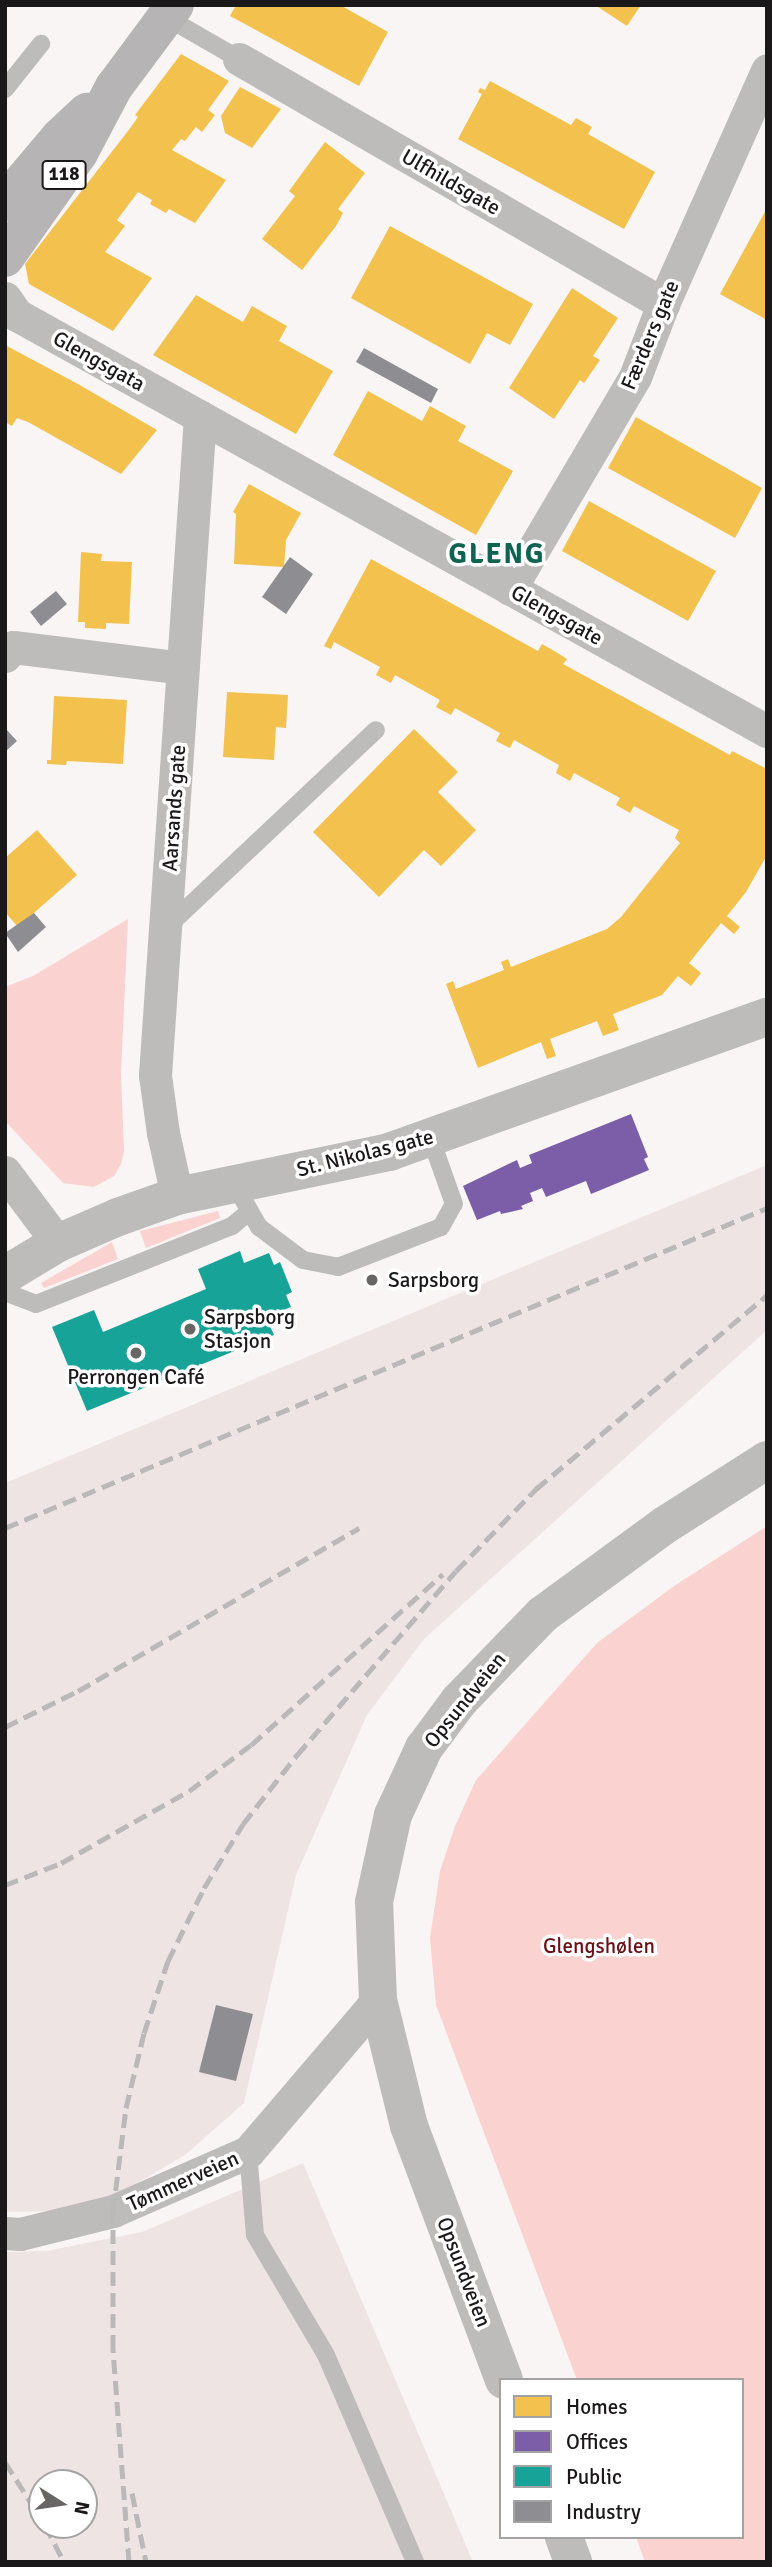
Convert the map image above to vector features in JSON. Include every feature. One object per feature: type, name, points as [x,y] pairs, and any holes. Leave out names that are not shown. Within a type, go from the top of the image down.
[{"type":"main road","name":"118","points":[[5,258],[79,153],[114,87],[170,11]]},
{"type":"main road","name":"118","points":[[5,202],[60,136],[114,87]]},
{"type":"street","name":"Ulfhildsgate","points":[[239,59],[663,304]]},
{"type":"street","name":"Færders gate","points":[[510,589],[635,377],[663,304],[767,70]]},
{"type":"street","name":"Glengsgata","points":[[7,301],[17,315],[200,417]]},
{"type":"street","name":"Glengsgate","points":[[200,417],[767,731]]},
{"type":"street","name":"Aarsands gate","points":[[177,1196],[163,1133],[156,1076],[200,417]]},
{"type":"street","points":[[9,651],[183,668]]},
{"type":"street","name":"St. Nikolas gate","points":[[5,1275],[58,1243],[118,1217],[177,1196],[241,1196],[334,1164],[431,1139],[767,1017]]},
{"type":"street","points":[[5,1172],[58,1243]]},
{"type":"street","name":"Opsundveien","points":[[503,2378],[408,2126],[378,2000],[374,1902],[393,1815],[424,1748],[459,1701],[542,1615],[665,1525],[767,1460]]},
{"type":"street","name":"Tømmerveien","points":[[5,2233],[20,2234],[113,2211],[248,2152],[378,2000]]},
{"type":"street","points":[[565,2539],[573,2562]]},
{"type":"lane","points":[[170,11],[239,59]]},
{"type":"lane","points":[[5,89],[41,44]]},
{"type":"lane","points":[[165,929],[376,730]]},
{"type":"lane","points":[[241,1196],[259,1227],[303,1260],[338,1267],[440,1227],[454,1204],[431,1139]]},
{"type":"lane","points":[[5,1292],[36,1304],[232,1226],[241,1196]]},
{"type":"lane","points":[[248,2152],[255,2235],[326,2355],[415,2562]]},
{"type":"shaded area","points":[[767,1165],[767,1330],[424,1639],[367,1715],[296,1875],[244,2103],[185,2155],[126,2190],[63,2211],[5,2212],[5,1483]]},
{"type":"shaded area","points":[[303,2163],[473,2562],[5,2562],[5,2252],[46,2251],[142,2232]]},
{"type":"green space","points":[[128,919],[121,1074],[124,1151],[121,1164],[114,1176],[94,1187],[63,1183],[5,1121],[5,987],[33,976]]},
{"type":"green space","points":[[218,1211],[220,1218],[146,1248],[140,1231]]},
{"type":"green space","points":[[112,1242],[118,1259],[44,1288],[41,1283]]},
{"type":"green space","name":"Glengshølen","points":[[767,1526],[767,2562],[645,2562],[637,2539],[744,2539],[744,2378],[576,2378],[436,2005],[430,1938],[440,1871],[455,1826],[476,1780],[597,1643],[674,1586]]},
{"type":"building: Homes","points":[[236,5],[340,5],[388,32],[359,86],[230,16]]},
{"type":"building: Homes","points":[[595,5],[641,5],[627,26]]},
{"type":"building: Homes","points":[[181,54],[229,81],[208,110],[215,115],[202,132],[196,127],[185,141],[181,139],[172,150],[226,180],[195,223],[169,209],[166,213],[150,204],[152,200],[138,192],[117,220],[125,226],[105,252],[152,278],[113,331],[29,284],[25,264],[131,127],[138,117],[135,115]]},
{"type":"building: Homes","points":[[490,81],[571,125],[576,118],[592,127],[588,134],[655,172],[624,229],[458,139],[482,94],[478,92],[480,88],[485,90]]},
{"type":"building: Homes","points":[[240,87],[281,109],[252,148],[225,133],[221,116]]},
{"type":"building: Homes","points":[[325,142],[365,173],[338,209],[343,213],[336,226],[302,270],[262,239],[295,196],[289,191]]},
{"type":"building: Homes","points":[[767,208],[767,320],[720,294]]},
{"type":"building: Homes","points":[[390,226],[533,304],[510,345],[487,333],[470,364],[351,298]]},
{"type":"building: Homes","points":[[572,288],[618,318],[593,356],[600,360],[584,383],[580,380],[554,419],[509,388]]},
{"type":"building: Homes","points":[[196,295],[243,322],[252,306],[287,326],[279,341],[333,371],[296,434],[153,355]]},
{"type":"building: Homes","points":[[5,345],[157,430],[121,474],[28,422],[17,418],[12,426],[5,422]]},
{"type":"building: Homes","points":[[368,391],[422,421],[430,406],[466,426],[458,441],[513,471],[476,535],[333,455]]},
{"type":"building: Homes","points":[[636,417],[762,488],[735,538],[608,468]]},
{"type":"building: Homes","points":[[249,484],[301,513],[286,540],[284,567],[234,564],[236,514],[233,512]]},
{"type":"building: Homes","points":[[589,501],[716,571],[688,621],[562,551]]},
{"type":"building: Homes","points":[[81,552],[102,554],[101,561],[132,562],[129,624],[106,623],[106,629],[85,628],[85,622],[78,622]]},
{"type":"building: Homes","points":[[371,559],[538,651],[542,644],[567,659],[563,664],[730,755],[732,751],[767,769],[767,855],[746,892],[727,916],[740,927],[734,934],[721,923],[689,963],[701,973],[691,986],[678,976],[662,995],[613,1014],[619,1030],[603,1036],[597,1021],[550,1039],[556,1056],[547,1059],[541,1042],[478,1068],[446,984],[453,981],[456,989],[504,970],[501,962],[508,959],[511,967],[607,929],[621,917],[680,843],[675,838],[679,830],[634,806],[630,813],[616,805],[620,798],[574,773],[570,781],[556,773],[559,765],[514,740],[510,748],[496,741],[500,733],[455,708],[451,715],[436,707],[440,700],[395,675],[391,683],[376,675],[380,667],[334,642],[331,649],[324,646]]},
{"type":"building: Homes","points":[[227,692],[288,695],[286,728],[276,727],[274,760],[223,757]]},
{"type":"building: Homes","points":[[54,696],[127,700],[123,764],[67,761],[66,765],[47,764],[47,760],[51,760]]},
{"type":"building: Homes","points":[[414,729],[458,772],[438,792],[476,830],[441,866],[424,850],[379,897],[313,832]]},
{"type":"building: Homes","points":[[37,830],[77,875],[18,927],[5,912],[5,858]]},
{"type":"building: Offices","points":[[631,1114],[648,1157],[644,1159],[649,1170],[591,1194],[586,1181],[546,1197],[542,1188],[530,1193],[533,1201],[521,1206],[523,1209],[501,1214],[500,1211],[477,1220],[463,1186],[517,1160],[520,1168],[532,1163],[529,1155]]},
{"type":"building: Public","name":"Sarpsborg Stasjon","points":[[240,1251],[244,1263],[269,1253],[274,1265],[280,1262],[292,1292],[286,1295],[291,1307],[266,1317],[274,1335],[87,1411],[52,1327],[94,1310],[103,1332],[206,1289],[198,1269]]},
{"type":"building: Industry","points":[[364,348],[438,389],[431,403],[356,362]]},
{"type":"building: Industry","points":[[290,557],[313,574],[286,614],[262,597]]},
{"type":"building: Industry","points":[[56,591],[67,604],[41,626],[30,612]]},
{"type":"building: Industry","points":[[5,728],[17,741],[5,752]]},
{"type":"building: Industry","points":[[34,913],[46,927],[18,952],[5,933]]},
{"type":"building: Industry","points":[[216,2005],[253,2014],[236,2081],[199,2072]]},
{"type":"railway","points":[[5,1528],[767,1208]]},
{"type":"railway","points":[[536,1489],[767,1295]]},
{"type":"railway","points":[[129,2562],[113,2348],[113,2211],[126,2108],[144,2033],[168,1961],[204,1888],[243,1824],[297,1755],[456,1571],[542,1483]]},
{"type":"railway","points":[[5,1727],[78,1691],[359,1528]]},
{"type":"railway","points":[[5,1885],[61,1863],[189,1791],[251,1745],[443,1574]]},
{"type":"railway","points":[[5,2462],[28,2498]]},
{"type":"railway","points":[[132,2493],[146,2562]]},
{"type":"railway","points":[[52,2539],[64,2562]]},
{"type":"place","name":"Sarpsborg","points":[[372,1280]]},
{"type":"place","name":"Sarpsborg Stasjon","points":[[190,1329]]},
{"type":"place","name":"Perrongen Café","points":[[136,1353]]},
{"type":"district","name":"GLENG","points":[[497,554]]}]
